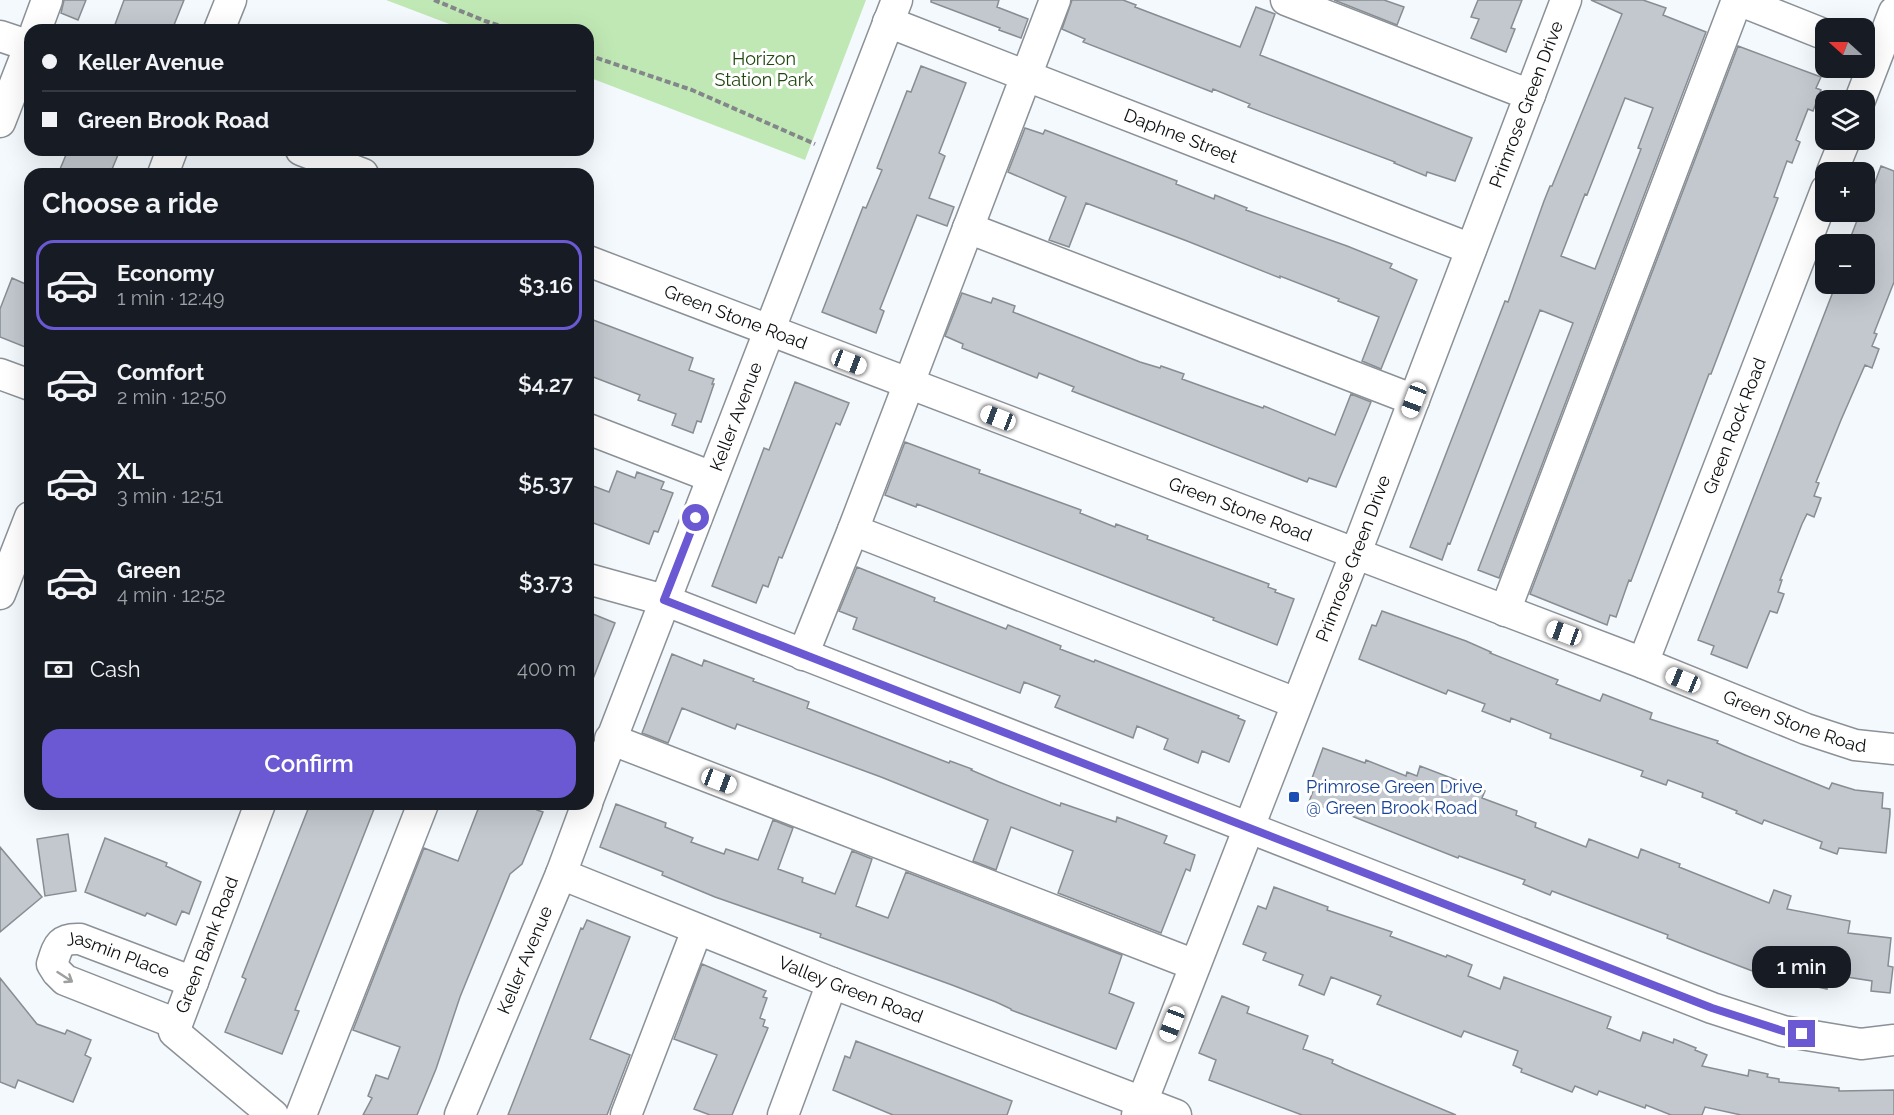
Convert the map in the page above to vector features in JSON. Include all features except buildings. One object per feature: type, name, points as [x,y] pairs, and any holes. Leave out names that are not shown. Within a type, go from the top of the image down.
[{"type":"street","points":[[38,24],[47,0]]},
{"type":"street","points":[[221,24],[231,0]]},
{"type":"street","points":[[803,655],[1055,0]]},
{"type":"street","points":[[1286,0],[1530,94]]},
{"type":"street","name":"Primrose Green Drive","points":[[1139,1108],[1355,555],[1566,0]]},
{"type":"street","points":[[1505,611],[1737,0],[1815,31]]},
{"type":"street","name":"Daphne Street","points":[[893,11],[1026,75],[1471,249]]},
{"type":"street","name":"Keller Avenue","points":[[594,783],[893,11]]},
{"type":"street","points":[[1864,90],[1894,12]]},
{"type":"street","points":[[0,36],[24,44]]},
{"type":"street","points":[[0,122],[24,61]]},
{"type":"street","points":[[311,156],[331,168]]},
{"type":"street","name":"Green Rock Road","points":[[1643,663],[1815,218]]},
{"type":"street","points":[[968,228],[1414,400]]},
{"type":"street","name":"Green Stone Road","points":[[594,263],[1643,663],[1806,729],[1855,745],[1894,749]]},
{"type":"street","points":[[0,374],[24,383]]},
{"type":"street","points":[[594,431],[712,477]]},
{"type":"street","points":[[853,530],[1296,703]]},
{"type":"street","points":[[0,594],[24,532]]},
{"type":"street","points":[[594,581],[664,600],[1712,1008],[1783,1031],[1861,1044],[1894,1040]]},
{"type":"street","points":[[610,740],[1195,966]]},
{"type":"street","name":"Green Bank Road","points":[[258,810],[174,1032],[273,1115]]},
{"type":"street","points":[[301,1115],[421,810]]},
{"type":"street","name":"Keller Avenue","points":[[460,1115],[561,874],[584,810]]},
{"type":"street","name":"Valley Green Road","points":[[561,874],[1139,1108],[1176,1115]]},
{"type":"street","points":[[626,1115],[698,930]]},
{"type":"street","name":"Jasmin Place","points":[[177,1024],[65,980],[52,964],[55,954],[59,945],[68,938],[80,939],[193,982]]},
{"type":"street","points":[[783,1115],[832,983]]},
{"type":"path","points":[[434,0],[494,24]]},
{"type":"path","points":[[594,56],[692,90],[838,153]]},
{"type":"green space","name":"Horizon Station Park","points":[[386,0],[866,0],[805,160],[594,79],[594,24],[449,24]]},
{"type":"place","name":"Primrose Green Drive @ Green Brook Road","points":[[1294,797]]},
{"type":"route","points":[[696,518],[664,600],[1712,1008],[1783,1031],[1802,1034]]}]
